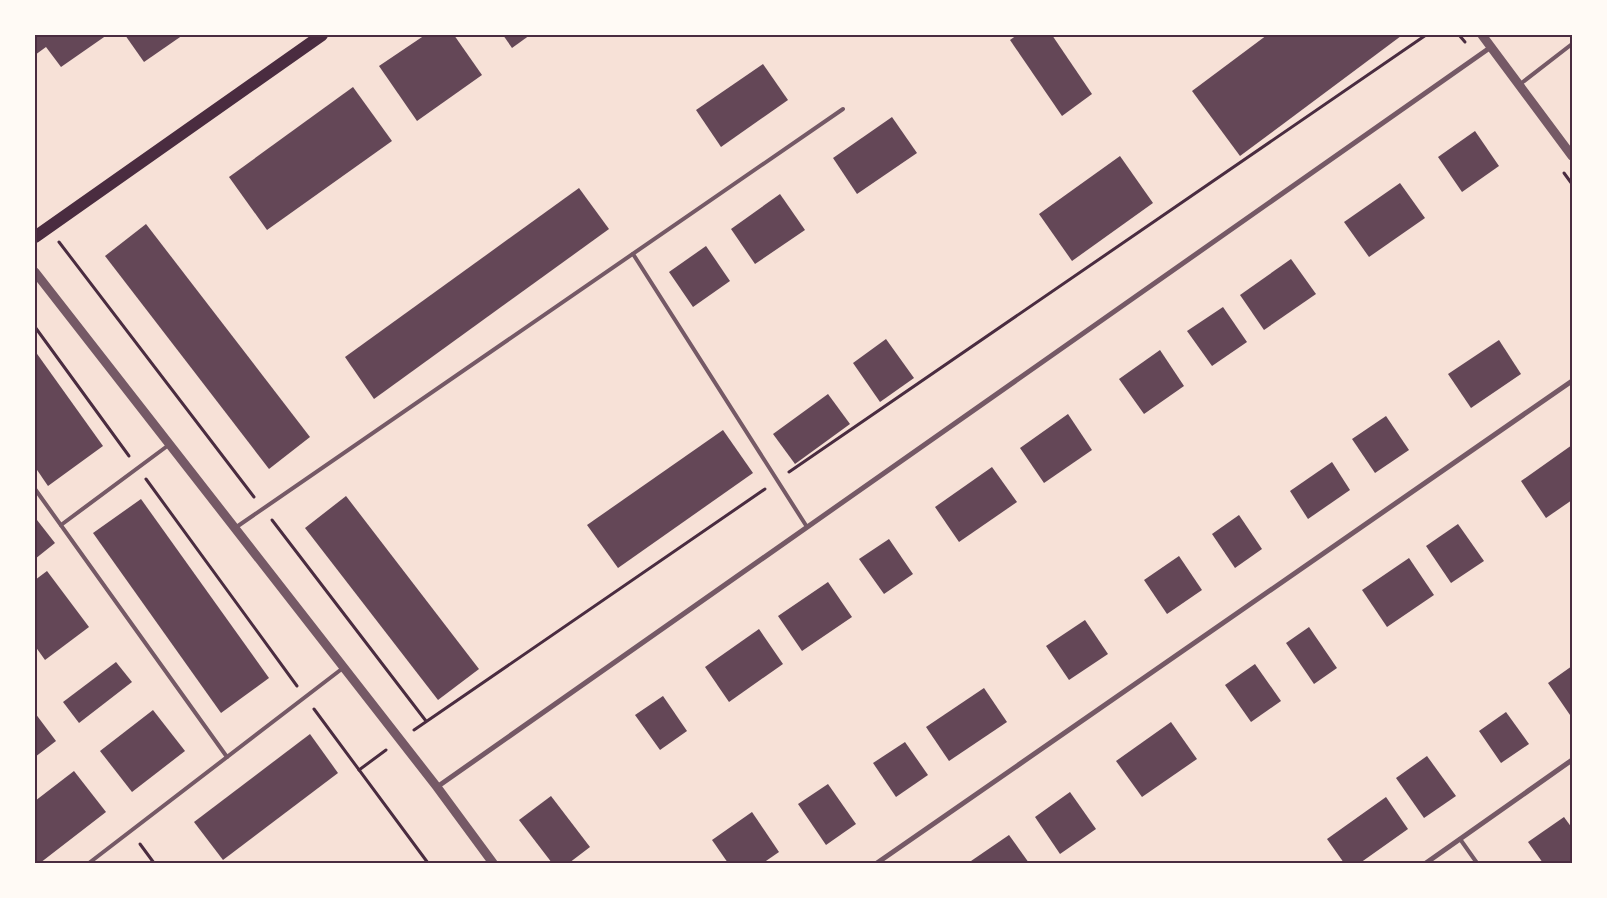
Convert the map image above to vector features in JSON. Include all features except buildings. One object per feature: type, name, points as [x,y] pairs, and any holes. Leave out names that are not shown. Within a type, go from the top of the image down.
[{"type":"main road","points":[[35,237],[322,35]]},
{"type":"street","points":[[1482,35],[1572,155]]},
{"type":"street","points":[[437,787],[1491,47]]},
{"type":"street","points":[[35,272],[437,787],[493,863]]},
{"type":"street","points":[[877,863],[1572,381]]},
{"type":"street","points":[[1426,863],[1572,760]]},
{"type":"lane","points":[[1519,85],[1572,44]]},
{"type":"lane","points":[[235,528],[843,109]]},
{"type":"lane","points":[[633,254],[808,527]]},
{"type":"lane","points":[[61,525],[170,444]]},
{"type":"lane","points":[[35,489],[227,757]]},
{"type":"lane","points":[[89,863],[344,668]]},
{"type":"lane","points":[[1460,839],[1477,863]]},
{"type":"path","points":[[359,770],[426,721],[1426,35]]},
{"type":"path","points":[[48,228],[426,721]]},
{"type":"path","points":[[35,327],[428,863]]},
{"type":"path","points":[[130,831],[154,863]]}]
